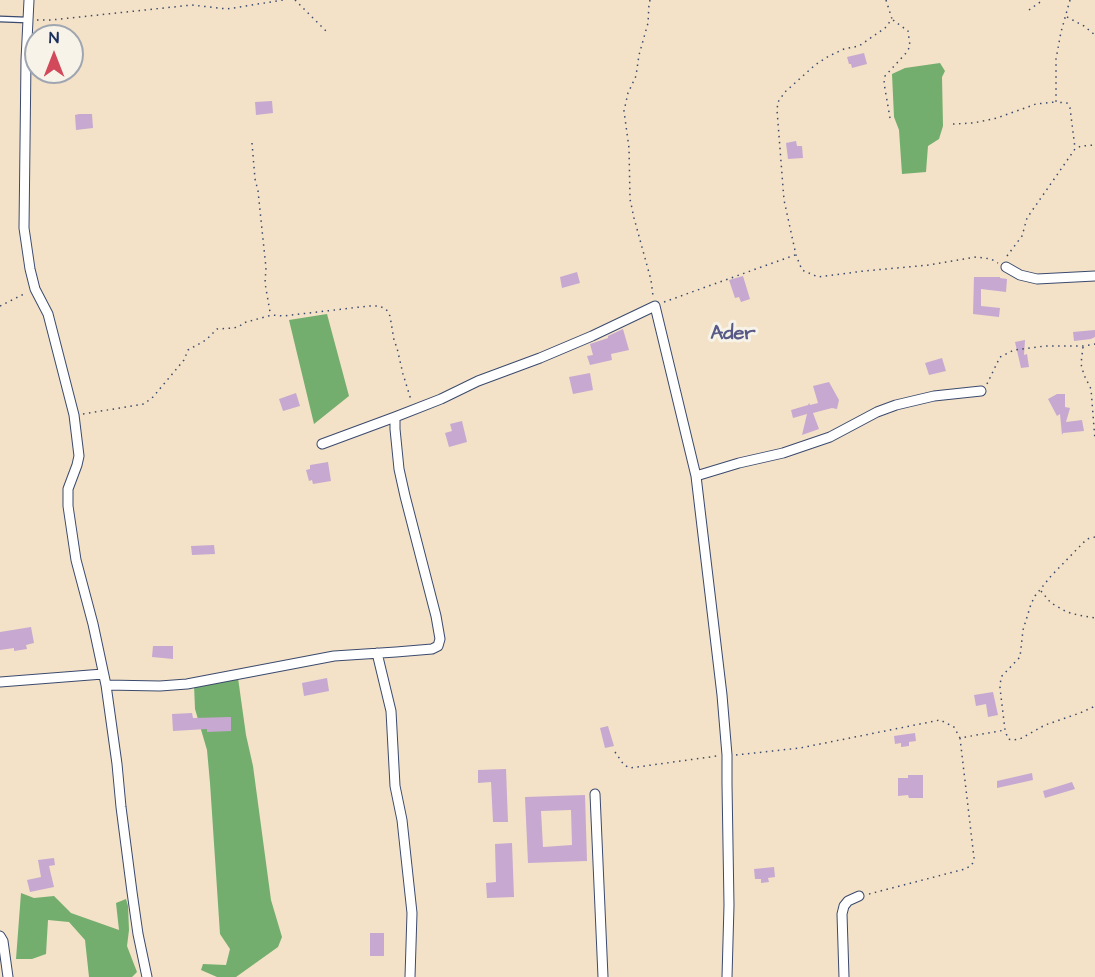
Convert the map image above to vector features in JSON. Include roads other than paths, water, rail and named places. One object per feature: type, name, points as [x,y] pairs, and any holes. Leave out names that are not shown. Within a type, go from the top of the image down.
[{"type":"street","points":[[29,0],[24,228],[35,289],[48,314],[74,415],[79,456],[68,489],[68,506],[76,561],[106,684],[130,881],[147,977]]},
{"type":"street","points":[[1006,267],[1020,275],[1037,279],[1095,276]]},
{"type":"street","points":[[322,444],[414,410],[478,381],[540,358],[655,306],[696,476],[722,695],[727,754],[729,905],[727,977]]},
{"type":"street","points":[[696,476],[783,453],[830,437],[877,412],[896,405],[934,396],[981,391]]},
{"type":"street","points":[[106,684],[159,686],[187,684],[334,656],[432,649],[438,646],[436,616],[399,469],[394,417]]},
{"type":"street","points":[[377,653],[391,711],[395,786],[402,820],[412,913],[410,977]]},
{"type":"street","points":[[0,682],[103,674]]},
{"type":"street","points":[[595,794],[603,977]]},
{"type":"street","points":[[844,977],[842,914],[848,901],[859,896]]},
{"type":"street","points":[[0,936],[3,941],[8,977]]},
{"type":"lane","points":[[0,19],[27,20]]},
{"type":"district","name":"Ader","points":[[733,335]]}]
